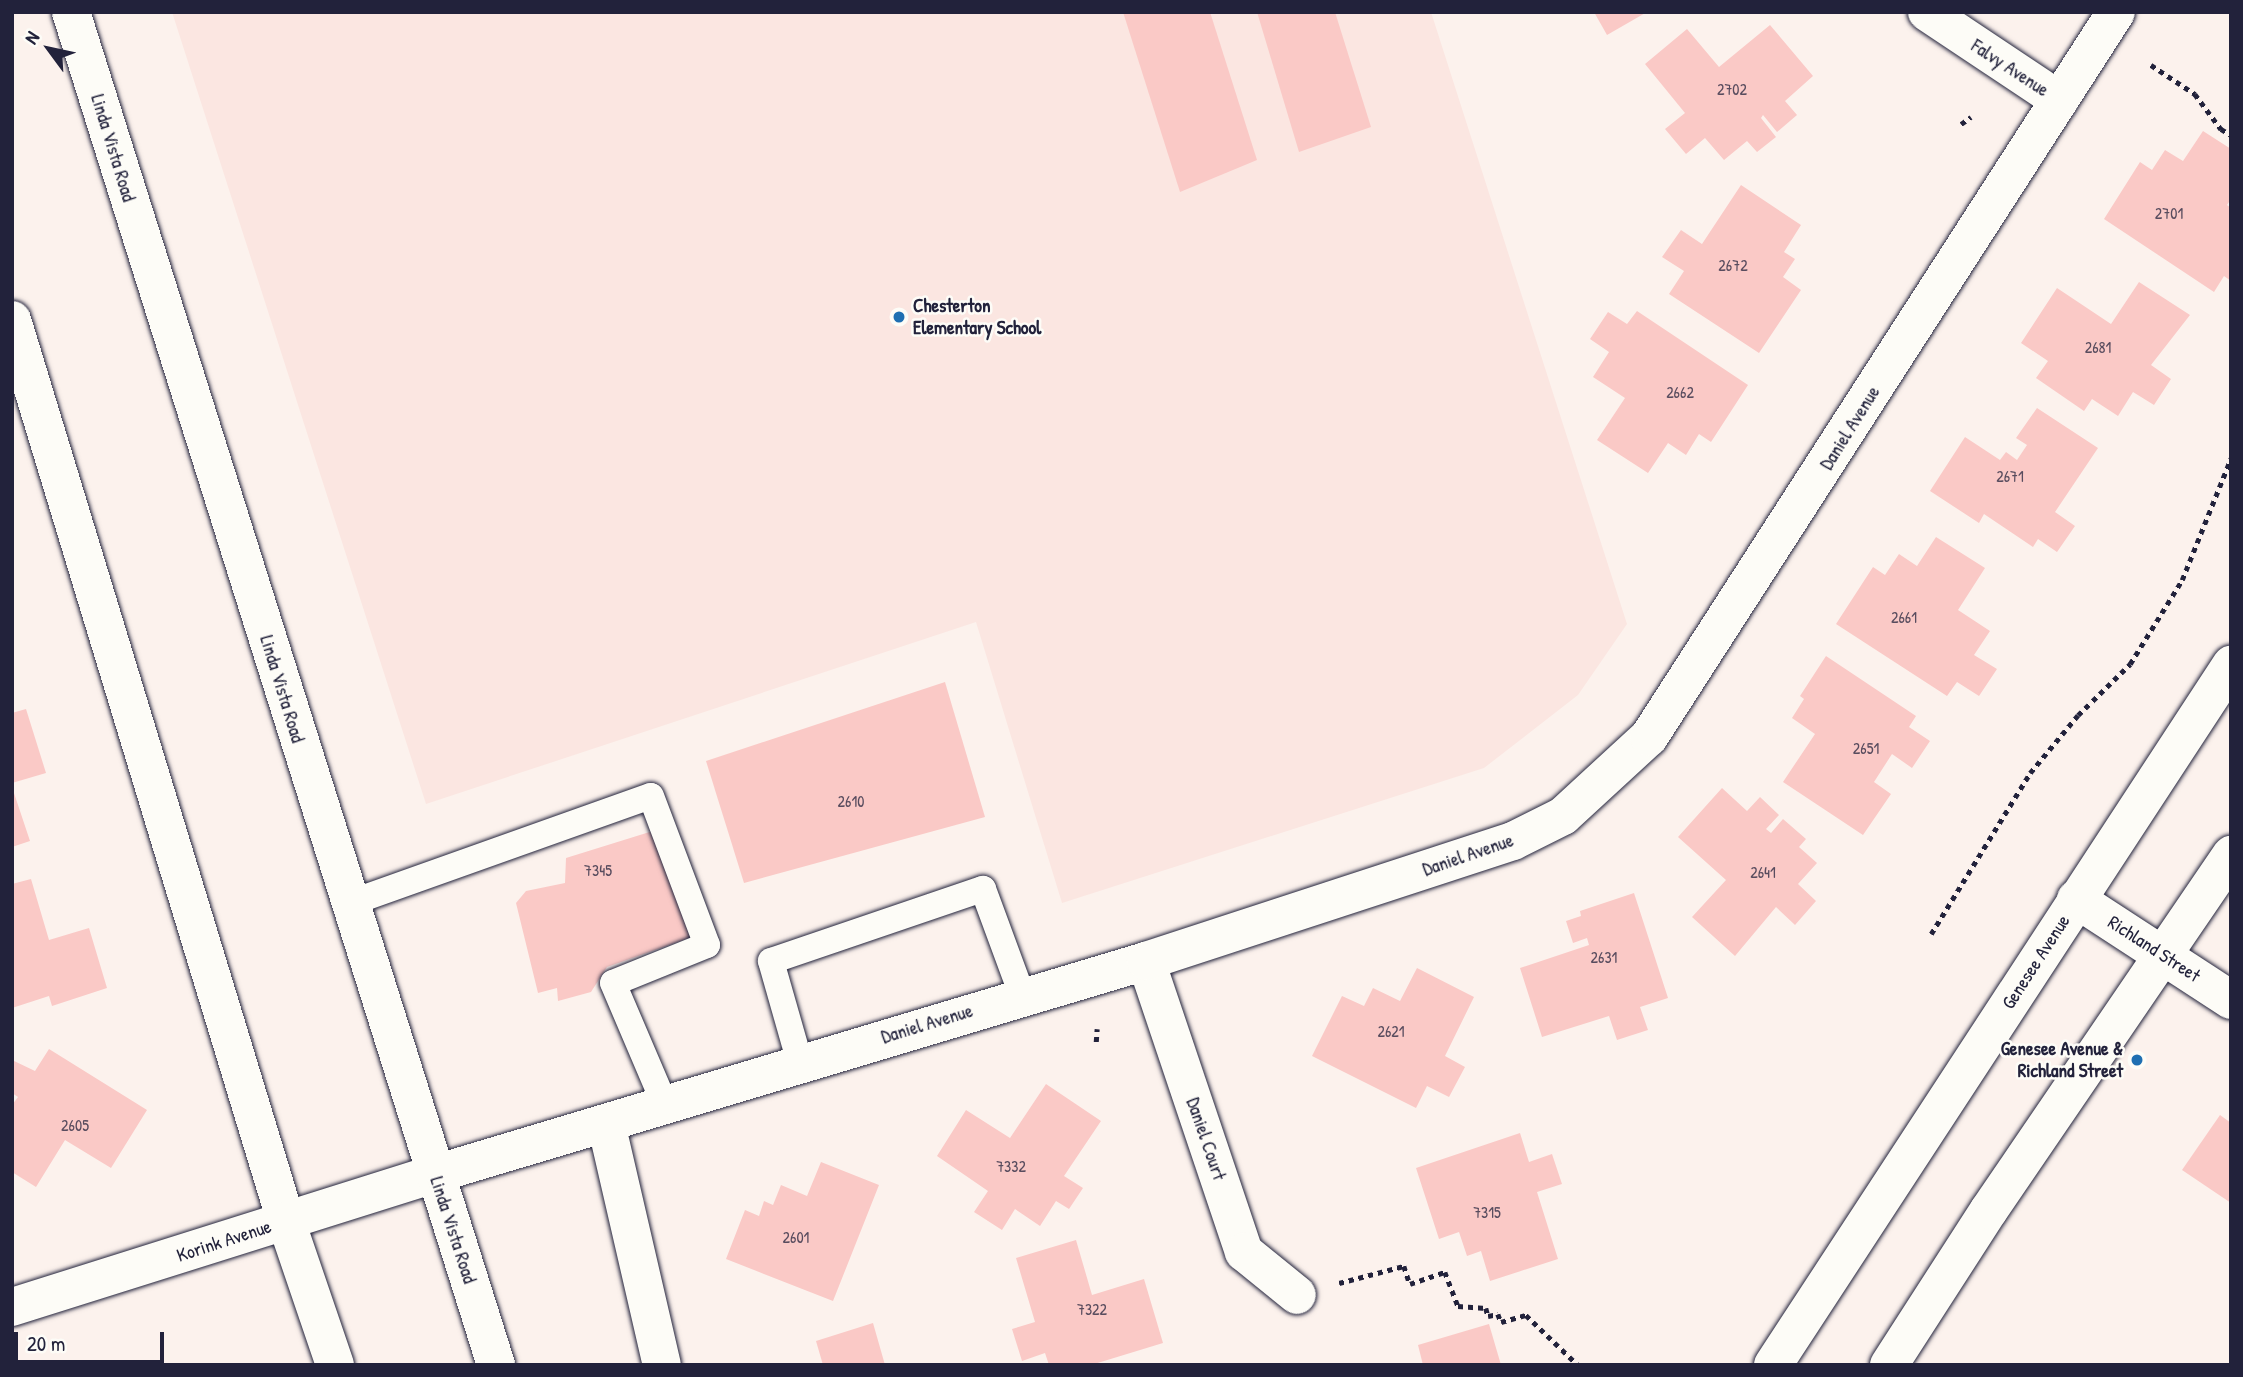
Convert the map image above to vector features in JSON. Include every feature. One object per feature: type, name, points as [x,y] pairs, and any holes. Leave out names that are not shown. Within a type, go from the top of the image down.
[{"type":"street","name":"Linda Vista Road","points":[[71,12],[496,1365]]},
{"type":"street","name":"Falvy Avenue","points":[[1927,12],[2059,100]]},
{"type":"street","name":"Daniel Avenue","points":[[435,1174],[1022,995],[1146,961],[1513,841],[1563,816],[1649,737],[2116,12]]},
{"type":"street","points":[[12,320],[286,1221],[335,1365]]},
{"type":"street","name":"Genesee Avenue","points":[[1773,1365],[2231,665]]},
{"type":"street","points":[[1889,1365],[2231,855]]},
{"type":"street","name":"Richland Street","points":[[2076,899],[2231,1000]]},
{"type":"street","name":"Daniel Court","points":[[1146,961],[1244,1252],[1297,1295]]},
{"type":"street","points":[[606,1123],[662,1365]]},
{"type":"street","name":"Korink Avenue","points":[[12,1307],[435,1174]]},
{"type":"lane","points":[[350,903],[651,796],[707,945],[613,983],[665,1105]]},
{"type":"lane","points":[[800,1063],[771,961],[983,889],[1022,995]]},
{"type":"path","points":[[2151,65],[2195,94],[2221,129],[2231,135]]},
{"type":"path","points":[[1961,124],[1971,117]]},
{"type":"path","points":[[1931,934],[2030,773],[2078,715],[2130,664],[2182,580],[2231,458]]},
{"type":"path","points":[[1096,1042],[1097,1029]]},
{"type":"path","points":[[1297,1295],[1405,1266],[1410,1284],[1446,1272],[1458,1306],[1486,1308],[1488,1316],[1498,1314],[1502,1322],[1526,1315],[1578,1365]]},
{"type":"shaded area","name":"Chesterton Elementary School","points":[[172,12],[1431,12],[1627,624],[1578,695],[1484,768],[1062,903],[976,622],[426,804]]},
{"type":"building","points":[[1123,12],[1210,12],[1257,160],[1180,192]]},
{"type":"building","points":[[1257,12],[1335,12],[1371,127],[1299,152]]},
{"type":"building","points":[[1594,12],[1647,12],[1607,35]]},
{"type":"building","points":[[1770,25],[1813,76],[1785,101],[1797,115],[1777,132],[1763,115],[1761,118],[1776,137],[1757,152],[1747,141],[1724,160],[1705,138],[1686,154],[1665,129],[1685,113],[1645,64],[1687,29],[1719,67]]},
{"type":"building","points":[[2203,131],[2231,149],[2231,199],[2227,205],[2231,208],[2231,281],[2224,276],[2214,292],[2104,219],[2140,162],[2152,170],[2165,150],[2183,161]]},
{"type":"building","points":[[1741,185],[1801,225],[1784,252],[1795,259],[1783,277],[1801,290],[1759,353],[1669,294],[1684,271],[1662,257],[1681,230],[1702,244]]},
{"type":"building","points":[[2139,282],[2190,315],[2151,365],[2171,379],[2154,405],[2133,392],[2118,416],[2092,399],[2084,411],[2036,378],[2048,361],[2021,343],[2057,288],[2111,324]]},
{"type":"building","points":[[1637,311],[1748,385],[1711,442],[1699,434],[1686,455],[1668,443],[1648,473],[1597,440],[1625,398],[1593,377],[1609,352],[1590,339],[1608,312],[1627,324]]},
{"type":"building","points":[[2037,408],[2098,448],[2055,512],[2075,526],[2057,552],[2038,539],[2033,547],[1984,514],[1979,523],[1930,491],[1965,437],[2000,460],[2006,452],[2017,460],[2027,445],[2016,438]]},
{"type":"building","points":[[1936,537],[1985,568],[1958,610],[1990,631],[1974,655],[1997,669],[1979,696],[1957,682],[1947,696],[1836,624],[1873,567],[1885,575],[1899,554],[1917,566]]},
{"type":"building","points":[[1826,656],[1916,716],[1909,727],[1930,741],[1912,768],[1892,754],[1874,782],[1891,794],[1863,835],[1783,782],[1815,734],[1792,718],[1804,699],[1800,696]]},
{"type":"building","points":[[945,682],[985,817],[744,883],[706,761]]},
{"type":"building","points":[[26,709],[46,773],[12,783],[12,713]]},
{"type":"building","points":[[12,787],[30,841],[12,847]]},
{"type":"building","points":[[1722,788],[1747,811],[1760,797],[1779,815],[1766,829],[1771,833],[1783,819],[1806,839],[1799,847],[1817,863],[1798,884],[1816,901],[1795,925],[1776,907],[1735,956],[1692,917],[1726,880],[1678,837]]},
{"type":"building","points":[[656,830],[692,937],[607,967],[591,992],[558,1001],[557,988],[538,993],[516,903],[526,891],[565,883],[566,858]]},
{"type":"building","points":[[31,879],[49,940],[89,928],[107,988],[52,1006],[49,996],[12,1008],[12,884]]},
{"type":"building","points":[[1634,893],[1668,998],[1640,1007],[1648,1030],[1617,1040],[1609,1016],[1542,1037],[1520,968],[1589,945],[1587,938],[1573,943],[1566,921],[1581,916],[1580,911]]},
{"type":"building","points":[[1417,968],[1474,997],[1445,1056],[1465,1067],[1449,1097],[1427,1086],[1416,1108],[1312,1056],[1342,996],[1364,1006],[1373,988],[1400,1001]]},
{"type":"building","points":[[49,1049],[147,1110],[111,1168],[65,1140],[36,1187],[12,1172],[12,1105],[18,1097],[12,1093],[12,1060],[35,1071]]},
{"type":"building","points":[[1046,1084],[1101,1121],[1064,1176],[1083,1188],[1069,1209],[1056,1201],[1040,1226],[1015,1209],[1002,1230],[974,1212],[988,1191],[937,1156],[966,1110],[1010,1138]]},
{"type":"building","points":[[2220,1115],[2231,1123],[2231,1203],[2182,1170]]},
{"type":"building","points":[[1520,1133],[1529,1162],[1552,1154],[1562,1184],[1537,1192],[1558,1259],[1490,1281],[1481,1251],[1467,1256],[1459,1232],[1439,1239],[1416,1168]]},
{"type":"building","points":[[821,1162],[879,1185],[833,1301],[726,1259],[745,1210],[759,1216],[764,1201],[773,1205],[781,1185],[807,1196]]},
{"type":"building","points":[[1076,1240],[1092,1295],[1144,1279],[1163,1343],[1091,1365],[1049,1365],[1045,1353],[1022,1361],[1012,1329],[1035,1322],[1016,1258]]},
{"type":"building","points":[[873,1323],[885,1365],[823,1365],[816,1341]]},
{"type":"building","points":[[1489,1324],[1501,1365],[1423,1365],[1418,1345]]},
{"type":"place","name":"Chesterton Elementary School","points":[[899,317]]},
{"type":"place","name":"Genesee Avenue & Richland Street","points":[[2137,1060]]}]
